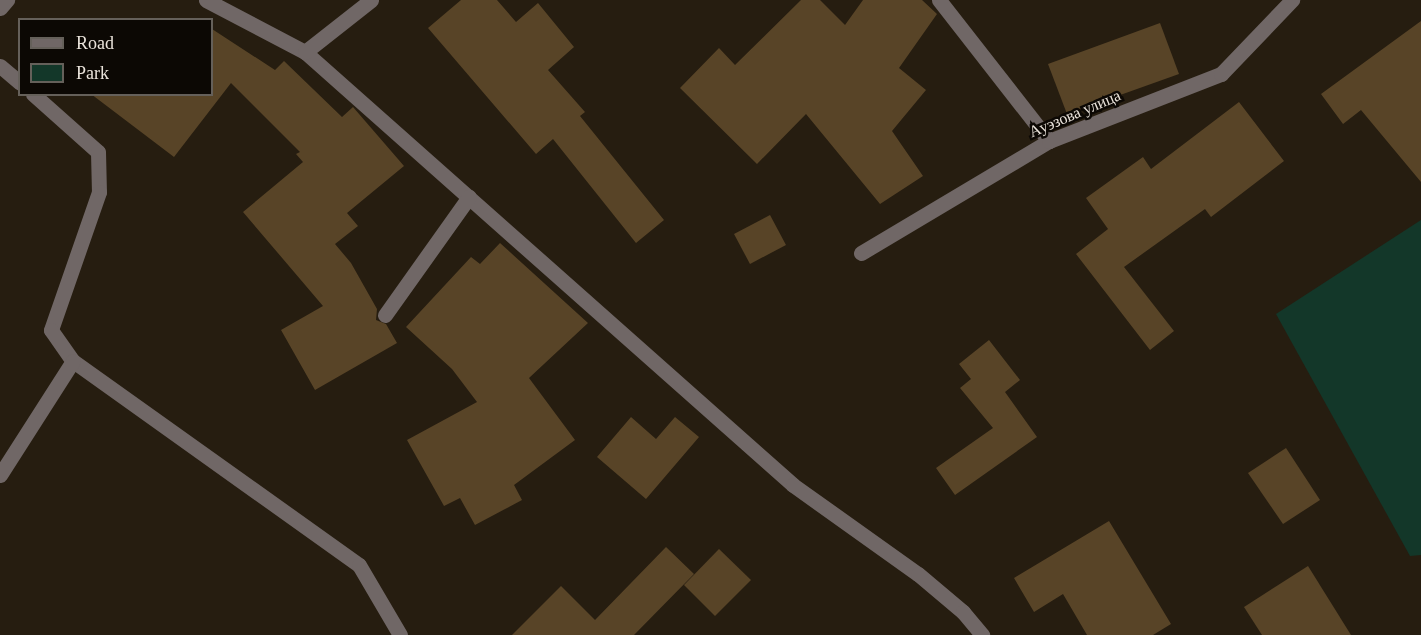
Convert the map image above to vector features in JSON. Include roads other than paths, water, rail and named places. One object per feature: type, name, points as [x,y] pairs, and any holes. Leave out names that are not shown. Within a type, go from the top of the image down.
[{"type":"street","points":[[0,8],[7,0]]},
{"type":"street","points":[[206,0],[305,52],[793,485],[918,574],[963,612],[982,635]]},
{"type":"street","points":[[305,52],[371,0]]},
{"type":"street","points":[[939,0],[1049,141]]},
{"type":"street","name":"Ауэзова улица","points":[[861,253],[1049,141],[1221,74],[1292,0]]},
{"type":"street","points":[[0,66],[18,81]]},
{"type":"street","points":[[35,96],[98,152],[99,192],[51,330],[74,361],[359,565],[400,635]]},
{"type":"street","points":[[385,315],[469,197]]},
{"type":"street","points":[[0,475],[74,361]]}]
